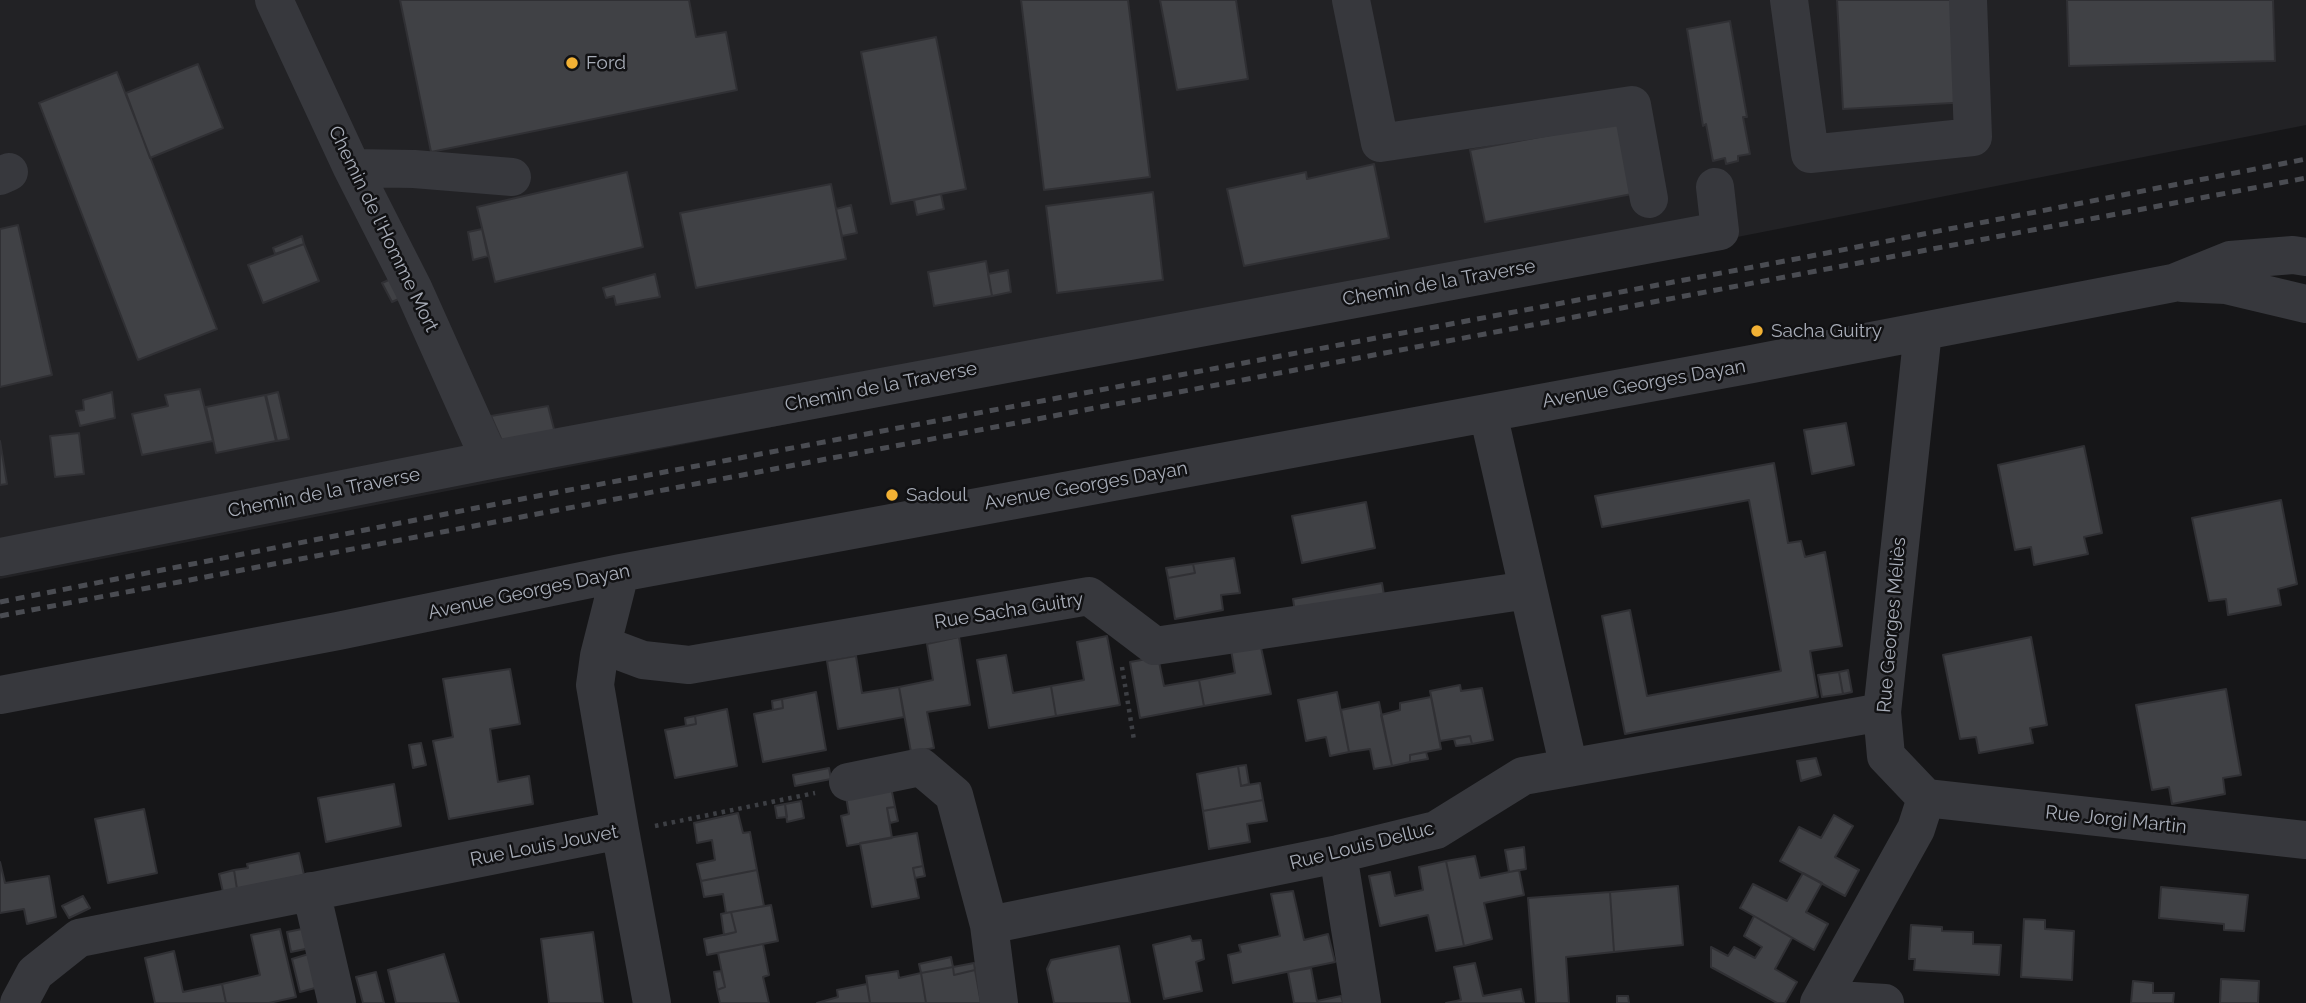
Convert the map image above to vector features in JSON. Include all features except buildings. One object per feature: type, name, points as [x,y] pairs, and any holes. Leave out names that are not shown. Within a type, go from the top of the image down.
[{"type":"street","name":"Chemin de l'Homme Mort","points":[[274,0],[352,168],[413,288],[490,460]]},
{"type":"street","points":[[1351,0],[1380,143],[1632,105],[1649,200]]},
{"type":"street","points":[[1789,0],[1810,154],[1973,137],[1968,0]]},
{"type":"street","points":[[352,168],[414,169],[512,177]]},
{"type":"street","name":"Chemin de la Traverse","points":[[0,557],[490,460],[1720,231],[1715,187]]},
{"type":"street","name":"Avenue Georges Dayan","points":[[0,695],[338,631],[620,573],[2173,283],[2230,260],[2293,255],[2306,257]]},
{"type":"street","name":"Avenue Georges Dayan","points":[[2173,283],[2226,285],[2306,304]]},
{"type":"street","name":"Rue Georges Méliès","points":[[1923,331],[1882,712],[1886,756],[1926,798]]},
{"type":"street","points":[[1488,413],[1569,768]]},
{"type":"street","points":[[620,573],[599,656],[595,685],[652,1003]]},
{"type":"street","name":"Rue Sacha Guitry","points":[[603,645],[643,660],[689,665],[1089,596],[1155,646],[1528,590]]},
{"type":"street","name":"Rue Louis Delluc","points":[[989,925],[1338,854],[1436,830],[1522,776],[1882,712]]},
{"type":"street","points":[[848,782],[921,767],[954,795],[989,925],[999,1003]]},
{"type":"street","points":[[1885,1003],[1821,1001],[1916,829],[1926,798]]},
{"type":"street","name":"Rue Jorgi Martin","points":[[1926,798],[2306,840]]},
{"type":"street","name":"Rue Louis Jouvet","points":[[19,1003],[35,973],[79,938],[620,830]]},
{"type":"street","points":[[1338,854],[1363,1003]]},
{"type":"street","points":[[311,891],[337,1003]]},
{"type":"path","points":[[1128,625],[1120,660],[1134,740]]},
{"type":"path","name":"Rue Louis Jouvet","points":[[620,830],[831,790],[848,782]]},
{"type":"shaded area","points":[[0,0],[2306,0],[2306,125],[0,579]]},
{"type":"railway","points":[[0,602],[532,497],[1801,258],[2306,159]]},
{"type":"railway","points":[[0,616],[2306,178]]},
{"type":"place","name":"Ford","points":[[572,63]]},
{"type":"place","name":"Sacha Guitry","points":[[1757,331]]},
{"type":"place","name":"Sadoul","points":[[892,495]]}]
